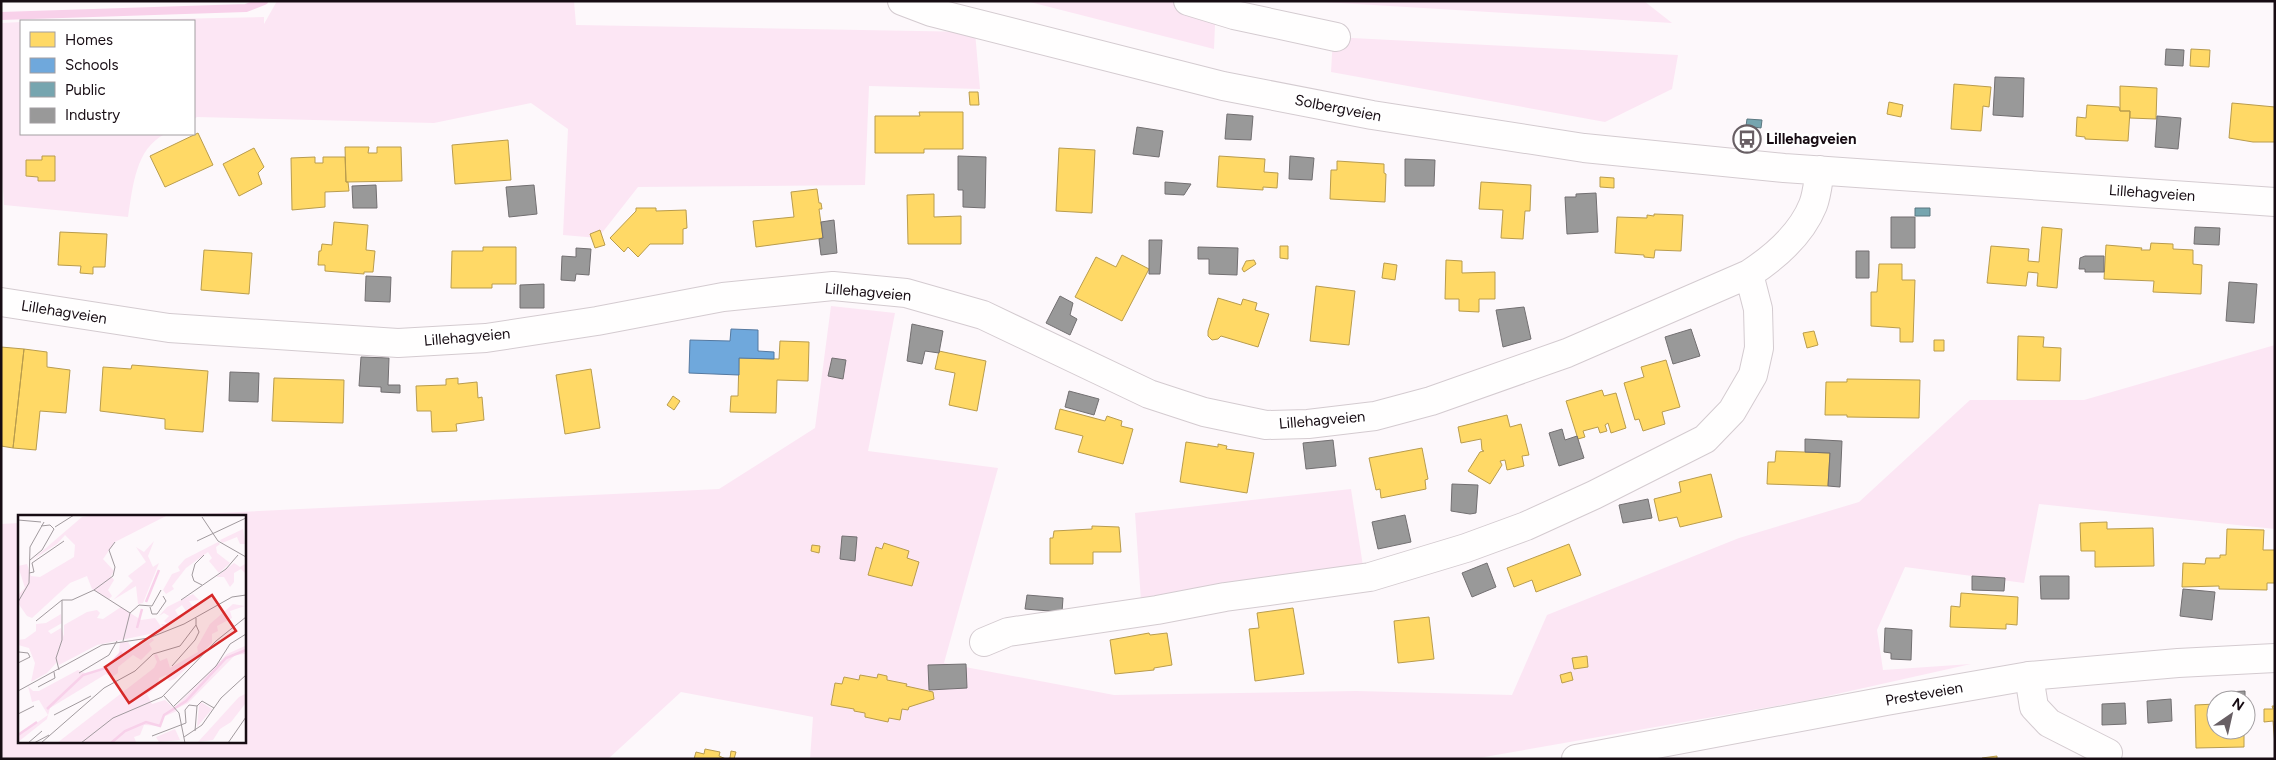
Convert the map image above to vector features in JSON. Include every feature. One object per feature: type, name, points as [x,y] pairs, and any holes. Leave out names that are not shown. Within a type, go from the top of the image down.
[{"type":"street","name":"Solbergveien","points":[[902,1],[931,12],[1223,86],[1372,115],[1584,148],[1784,168]]},
{"type":"street","points":[[1188,1],[1234,15],[1336,37]]},
{"type":"street","name":"Lillehagveien","points":[[1784,168],[2275,202]]},
{"type":"street","name":"Lillehagveien","points":[[1,302],[169,328],[398,343],[486,338],[597,321],[723,297],[833,286],[906,293],[983,315],[1149,394],[1204,412],[1266,425],[1308,424],[1375,416],[1432,401],[1567,353],[1749,274],[1775,257],[1798,229],[1812,205],[1820,170]]},
{"type":"street","points":[[984,642],[1008,632],[1370,576],[1458,551],[1526,526],[1642,472],[1705,439],[1732,411],[1753,375],[1758,348],[1758,309],[1749,274]]},
{"type":"street","name":"Presteveien","points":[[1576,759],[1876,702],[2029,676],[2178,662],[2275,658]]},
{"type":"street","points":[[2029,676],[2034,707],[2049,724],[2108,753]]},
{"type":"shaded area","points":[[277,1],[574,1],[576,25],[975,32],[980,89],[869,86],[865,185],[638,187],[598,238],[563,235],[568,129],[531,103],[434,123],[195,118],[195,20],[118,20],[264,17],[264,24]]},
{"type":"shaded area","points":[[1026,1],[1216,1],[1214,49]]},
{"type":"shaded area","points":[[1319,1],[1644,1],[1672,23],[1324,2]]},
{"type":"shaded area","points":[[20,22],[20,135],[164,135],[147,149],[141,159],[134,182],[128,217],[4,205],[1,158],[1,23]]},
{"type":"shaded area","points":[[1333,37],[1678,55],[1672,89],[1605,122],[1331,72]]},
{"type":"shaded area","points":[[831,306],[895,313],[868,451],[998,468],[944,663],[1114,695],[1356,691],[1512,695],[1547,615],[1739,538],[1859,502],[1970,400],[2084,400],[2275,345],[2275,529],[2039,504],[2024,583],[1905,567],[1877,630],[1883,670],[1971,664],[1810,700],[1473,759],[810,759],[813,717],[681,692],[608,759],[1,759],[1,524],[18,523],[18,742],[245,742],[245,515],[175,515],[719,489],[815,428]]},
{"type":"shaded area","points":[[1351,489],[1363,566],[1141,601],[1135,513]]},
{"type":"building: Homes","points":[[2191,49],[2210,50],[2209,67],[2190,66]]},
{"type":"building: Homes","points":[[1954,84],[1991,87],[1989,107],[1983,106],[1981,131],[1951,129]]},
{"type":"building: Homes","points":[[2120,86],[2157,88],[2156,119],[2130,118],[2130,111],[2120,111]]},
{"type":"building: Homes","points":[[969,92],[978,92],[979,105],[970,105]]},
{"type":"building: Homes","points":[[1889,102],[1903,105],[1901,117],[1887,114]]},
{"type":"building: Homes","points":[[2232,103],[2275,107],[2275,142],[2253,142],[2229,138]]},
{"type":"building: Homes","points":[[2087,105],[2119,107],[2120,111],[2130,111],[2128,141],[2085,139],[2085,137],[2076,136],[2077,117],[2086,118]]},
{"type":"building: Homes","points":[[919,112],[963,112],[963,149],[924,149],[924,153],[875,153],[875,116],[920,116]]},
{"type":"building: Homes","points":[[198,133],[213,165],[165,187],[150,156]]},
{"type":"building: Homes","points":[[508,140],[511,180],[455,184],[452,145]]},
{"type":"building: Homes","points":[[345,147],[369,147],[368,153],[377,153],[377,147],[401,147],[402,181],[346,182]]},
{"type":"building: Homes","points":[[254,148],[264,167],[258,173],[262,184],[239,196],[223,164]]},
{"type":"building: Homes","points":[[1059,148],[1095,150],[1092,213],[1056,211]]},
{"type":"building: Homes","points":[[42,156],[55,156],[55,181],[38,181],[38,177],[26,176],[26,160],[42,160]]},
{"type":"building: Homes","points":[[1219,156],[1265,159],[1264,172],[1278,173],[1277,188],[1263,187],[1263,190],[1217,187]]},
{"type":"building: Homes","points":[[315,157],[315,163],[323,163],[323,157],[345,157],[346,182],[348,182],[349,191],[325,192],[325,207],[292,210],[291,158]]},
{"type":"building: Homes","points":[[1337,161],[1384,164],[1384,173],[1386,174],[1385,202],[1330,199],[1331,170],[1337,170]]},
{"type":"building: Homes","points":[[1600,177],[1614,178],[1614,188],[1600,187]]},
{"type":"building: Homes","points":[[1481,182],[1531,185],[1530,211],[1525,211],[1523,239],[1501,238],[1503,210],[1479,209]]},
{"type":"building: Homes","points":[[817,189],[822,209],[819,209],[823,238],[756,247],[753,221],[794,217],[791,192]]},
{"type":"building: Homes","points":[[934,194],[934,217],[961,216],[961,244],[908,244],[907,195]]},
{"type":"building: Homes","points":[[636,208],[656,208],[656,211],[686,210],[687,228],[683,229],[683,244],[650,244],[638,257],[628,247],[624,252],[610,238],[636,211]]},
{"type":"building: Homes","points":[[1654,214],[1683,215],[1681,251],[1655,250],[1654,258],[1644,257],[1644,255],[1615,253],[1617,217],[1647,218],[1647,215],[1654,216]]},
{"type":"building: Homes","points":[[334,222],[368,225],[366,250],[375,251],[373,272],[364,272],[364,274],[325,271],[325,265],[318,265],[319,251],[321,251],[322,244],[332,245]]},
{"type":"building: Homes","points":[[2042,227],[2062,229],[2057,288],[2037,286],[2038,273],[2028,272],[2026,286],[1987,283],[1991,246],[2029,249],[2028,261],[2039,262]]},
{"type":"building: Homes","points":[[600,230],[605,245],[595,248],[590,234]]},
{"type":"building: Homes","points":[[60,232],[107,234],[105,267],[93,267],[93,274],[80,273],[81,266],[58,265]]},
{"type":"building: Homes","points":[[2151,243],[2173,244],[2173,249],[2193,250],[2193,264],[2202,265],[2201,294],[2153,292],[2154,281],[2104,279],[2106,245],[2150,250]]},
{"type":"building: Homes","points":[[1280,246],[1288,246],[1288,259],[1280,258]]},
{"type":"building: Homes","points":[[483,247],[516,247],[516,284],[492,284],[492,288],[451,288],[452,251],[483,251]]},
{"type":"building: Homes","points":[[204,250],[252,253],[249,294],[201,290]]},
{"type":"building: Homes","points":[[1122,255],[1149,269],[1122,321],[1075,297],[1096,257],[1116,267]]},
{"type":"building: Homes","points":[[1254,260],[1256,264],[1244,272],[1242,269],[1246,261]]},
{"type":"building: Homes","points":[[1446,260],[1462,261],[1462,273],[1495,272],[1495,299],[1479,299],[1479,312],[1459,311],[1459,299],[1445,299]]},
{"type":"building: Homes","points":[[1384,263],[1397,265],[1395,280],[1382,278]]},
{"type":"building: Homes","points":[[1879,264],[1902,264],[1902,280],[1915,280],[1913,342],[1900,342],[1900,328],[1871,326],[1871,292],[1877,292]]},
{"type":"building: Homes","points":[[1316,286],[1355,291],[1349,345],[1310,341]]},
{"type":"building: Homes","points":[[1218,298],[1241,305],[1243,299],[1257,303],[1255,310],[1269,314],[1258,347],[1221,336],[1218,339],[1212,340],[1208,336]]},
{"type":"building: Homes","points":[[1814,331],[1818,345],[1807,348],[1803,333]]},
{"type":"building: Homes","points":[[2018,336],[2044,337],[2043,347],[2061,348],[2060,381],[2017,380]]},
{"type":"building: Homes","points":[[1934,340],[1944,340],[1944,351],[1934,351]]},
{"type":"building: Homes","points":[[780,341],[809,342],[808,381],[777,380],[776,413],[730,412],[731,396],[738,396],[739,358],[779,359]]},
{"type":"building: Homes","points":[[1,347],[24,349],[13,448],[1,446]]},
{"type":"building: Homes","points":[[24,349],[47,352],[47,367],[70,370],[66,413],[40,411],[36,450],[13,448]]},
{"type":"building: Homes","points":[[939,351],[986,361],[977,411],[949,405],[955,373],[935,369]]},
{"type":"building: Homes","points":[[1666,360],[1680,407],[1662,412],[1665,424],[1643,431],[1639,419],[1635,420],[1624,383],[1644,377],[1641,367]]},
{"type":"building: Homes","points":[[132,365],[208,371],[203,432],[165,429],[165,419],[100,411],[103,367],[131,369]]},
{"type":"building: Homes","points":[[591,369],[600,428],[565,434],[556,375]]},
{"type":"building: Homes","points":[[274,378],[344,380],[343,423],[272,421]]},
{"type":"building: Homes","points":[[458,378],[458,384],[477,382],[478,398],[482,397],[484,420],[456,424],[457,431],[432,432],[431,411],[417,411],[416,386],[446,385],[446,379]]},
{"type":"building: Homes","points":[[1847,379],[1920,380],[1919,418],[1825,415],[1826,382],[1847,382]]},
{"type":"building: Homes","points":[[1602,390],[1604,396],[1616,393],[1626,428],[1611,433],[1608,423],[1605,425],[1607,431],[1600,433],[1598,427],[1583,431],[1585,437],[1578,439],[1566,401]]},
{"type":"building: Homes","points":[[673,396],[680,401],[674,410],[667,405]]},
{"type":"building: Homes","points":[[1060,409],[1105,421],[1107,416],[1122,421],[1121,426],[1133,429],[1123,464],[1078,452],[1083,436],[1055,429]]},
{"type":"building: Homes","points":[[1507,415],[1510,427],[1521,424],[1529,455],[1522,456],[1524,466],[1507,470],[1505,460],[1500,461],[1502,465],[1490,484],[1468,471],[1480,452],[1484,451],[1482,450],[1481,439],[1461,443],[1458,427]]},
{"type":"building: Homes","points":[[1186,442],[1218,447],[1218,444],[1227,446],[1226,449],[1254,453],[1247,493],[1180,482]]},
{"type":"building: Homes","points":[[1422,448],[1428,479],[1425,480],[1426,489],[1381,498],[1380,489],[1376,490],[1369,458]]},
{"type":"building: Homes","points":[[1776,451],[1830,453],[1828,486],[1767,484],[1768,462],[1775,462]]},
{"type":"building: Homes","points":[[1711,474],[1722,517],[1680,527],[1677,517],[1659,521],[1654,499],[1681,492],[1679,482]]},
{"type":"building: Homes","points":[[2107,522],[2107,529],[2153,528],[2154,566],[2095,567],[2095,551],[2081,551],[2080,523]]},
{"type":"building: Homes","points":[[1092,526],[1119,527],[1121,552],[1093,552],[1093,564],[1050,564],[1050,538],[1053,538],[1054,531],[1092,529]]},
{"type":"building: Homes","points":[[2227,529],[2264,530],[2263,550],[2275,550],[2275,583],[2267,583],[2267,590],[2219,589],[2219,586],[2182,587],[2183,563],[2205,564],[2206,558],[2220,558],[2220,555],[2226,555]]},
{"type":"building: Homes","points":[[884,543],[909,551],[907,558],[919,562],[912,586],[868,575],[876,547],[882,549]]},
{"type":"building: Homes","points":[[1569,544],[1581,575],[1536,592],[1532,580],[1514,587],[1507,568]]},
{"type":"building: Homes","points":[[812,545],[820,546],[819,553],[811,551]]},
{"type":"building: Homes","points":[[1961,593],[2018,597],[2017,625],[2006,624],[2006,629],[1950,627],[1951,606],[1960,607]]},
{"type":"building: Homes","points":[[1293,608],[1304,674],[1255,681],[1249,629],[1259,628],[1257,613]]},
{"type":"building: Homes","points":[[1429,617],[1434,659],[1398,663],[1394,621]]},
{"type":"building: Homes","points":[[1149,633],[1150,635],[1167,633],[1172,665],[1154,668],[1154,670],[1115,674],[1110,640]]},
{"type":"building: Homes","points":[[1587,656],[1588,667],[1574,669],[1572,658]]},
{"type":"building: Homes","points":[[1571,672],[1573,680],[1562,683],[1560,675]]},
{"type":"building: Homes","points":[[878,674],[887,676],[887,680],[933,692],[934,699],[909,707],[908,710],[902,709],[900,720],[889,718],[888,722],[865,717],[865,713],[854,711],[854,709],[831,705],[835,683],[842,684],[844,677],[859,680],[860,675],[877,678]]},
{"type":"building: Homes","points":[[2206,704],[2206,740],[2244,740],[2244,747],[2196,748],[2195,705]]},
{"type":"building: Homes","points":[[2272,706],[2275,706],[2275,745],[2273,721],[2264,722],[2264,709],[2273,709]]},
{"type":"building: Homes","points":[[705,749],[720,752],[719,756],[726,759],[694,759],[696,752],[704,754]]},
{"type":"building: Homes","points":[[731,751],[736,752],[734,759],[726,759],[730,758]]},
{"type":"building: Homes","points":[[1997,756],[1997,759],[1982,759],[1982,758]]},
{"type":"building: Schools","points":[[731,329],[758,330],[758,351],[774,352],[774,359],[739,358],[739,375],[689,373],[690,340],[730,341]]},
{"type":"building: Public","points":[[1747,119],[1762,120],[1761,128],[1746,126]]},
{"type":"building: Public","points":[[1915,208],[1930,208],[1930,216],[1915,216]]},
{"type":"building: Industry","points":[[2166,49],[2184,50],[2183,66],[2165,65]]},
{"type":"building: Industry","points":[[1995,77],[2024,78],[2023,117],[1993,115]]},
{"type":"building: Industry","points":[[1227,114],[1253,116],[1251,140],[1225,139]]},
{"type":"building: Industry","points":[[2157,116],[2181,118],[2178,149],[2155,147]]},
{"type":"building: Industry","points":[[1137,127],[1163,131],[1159,157],[1133,154]]},
{"type":"building: Industry","points":[[958,156],[986,157],[985,208],[963,207],[963,190],[958,190]]},
{"type":"building: Industry","points":[[1290,156],[1314,158],[1312,180],[1289,179]]},
{"type":"building: Industry","points":[[1405,159],[1435,160],[1434,186],[1405,186]]},
{"type":"building: Industry","points":[[1165,182],[1191,184],[1184,195],[1165,194]]},
{"type":"building: Industry","points":[[376,185],[377,208],[353,208],[352,186]]},
{"type":"building: Industry","points":[[534,185],[537,214],[509,217],[506,187]]},
{"type":"building: Industry","points":[[1596,193],[1598,232],[1567,234],[1565,197],[1576,197],[1576,194]]},
{"type":"building: Industry","points":[[1891,217],[1915,217],[1915,248],[1891,248]]},
{"type":"building: Industry","points":[[834,220],[837,253],[821,255],[819,239],[823,238],[821,222]]},
{"type":"building: Industry","points":[[2195,227],[2220,228],[2219,245],[2194,244]]},
{"type":"building: Industry","points":[[1149,240],[1162,240],[1160,274],[1149,274]]},
{"type":"building: Industry","points":[[1198,247],[1238,248],[1237,275],[1209,274],[1209,259],[1198,259]]},
{"type":"building: Industry","points":[[576,248],[591,249],[589,275],[576,274],[575,281],[561,280],[562,256],[576,257]]},
{"type":"building: Industry","points":[[1856,251],[1869,251],[1869,278],[1856,278]]},
{"type":"building: Industry","points":[[2085,256],[2104,256],[2104,272],[2085,272],[2085,269],[2079,269],[2080,258]]},
{"type":"building: Industry","points":[[366,276],[391,277],[390,302],[365,301]]},
{"type":"building: Industry","points":[[2229,282],[2257,284],[2254,323],[2226,321]]},
{"type":"building: Industry","points":[[544,284],[544,308],[520,308],[520,285]]},
{"type":"building: Industry","points":[[1060,296],[1073,303],[1070,315],[1077,319],[1070,335],[1046,323]]},
{"type":"building: Industry","points":[[1524,307],[1531,339],[1503,347],[1496,310]]},
{"type":"building: Industry","points":[[912,324],[943,331],[939,353],[925,351],[922,364],[907,361]]},
{"type":"building: Industry","points":[[1691,329],[1700,356],[1673,364],[1665,337]]},
{"type":"building: Industry","points":[[361,357],[389,358],[388,385],[400,385],[400,393],[381,392],[381,387],[359,386]]},
{"type":"building: Industry","points":[[832,358],[846,360],[843,379],[828,376]]},
{"type":"building: Industry","points":[[230,372],[259,373],[258,402],[229,401]]},
{"type":"building: Industry","points":[[1069,391],[1099,399],[1094,415],[1065,407]]},
{"type":"building: Industry","points":[[1562,429],[1565,440],[1577,436],[1584,458],[1559,466],[1549,433]]},
{"type":"building: Industry","points":[[1805,439],[1842,441],[1840,487],[1828,486],[1830,453],[1805,452]]},
{"type":"building: Industry","points":[[1333,440],[1336,466],[1306,469],[1303,443]]},
{"type":"building: Industry","points":[[1452,484],[1478,485],[1476,513],[1451,511]]},
{"type":"building: Industry","points":[[1648,499],[1652,518],[1623,523],[1619,505]]},
{"type":"building: Industry","points":[[1405,515],[1411,542],[1378,549],[1372,522]]},
{"type":"building: Industry","points":[[842,536],[857,537],[855,561],[840,559]]},
{"type":"building: Industry","points":[[1487,563],[1496,587],[1472,597],[1462,573]]},
{"type":"building: Industry","points":[[1972,576],[2005,578],[2004,591],[1972,590]]},
{"type":"building: Industry","points":[[2040,576],[2069,576],[2069,599],[2041,599]]},
{"type":"building: Industry","points":[[2183,589],[2215,592],[2212,620],[2180,616]]},
{"type":"building: Industry","points":[[1027,595],[1063,598],[1062,612],[1025,609]]},
{"type":"building: Industry","points":[[1885,628],[1912,630],[1911,660],[1891,659],[1891,653],[1884,652]]},
{"type":"building: Industry","points":[[966,664],[967,688],[929,690],[928,665]]},
{"type":"building: Industry","points":[[2171,699],[2172,721],[2148,723],[2147,701]]},
{"type":"building: Industry","points":[[2125,703],[2126,724],[2102,725],[2102,704]]},
{"type":"waterway","points":[[1,16],[246,8],[264,1]]},
{"type":"place","name":"Lillehagveien","points":[[1747,139]]}]
